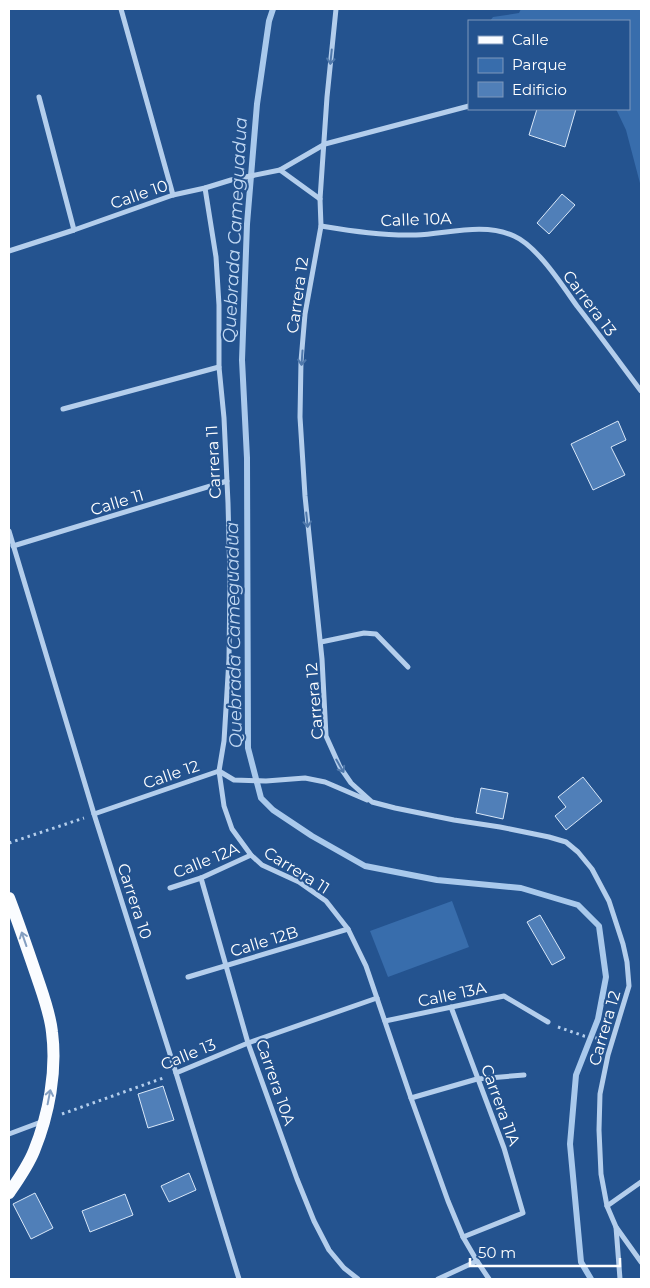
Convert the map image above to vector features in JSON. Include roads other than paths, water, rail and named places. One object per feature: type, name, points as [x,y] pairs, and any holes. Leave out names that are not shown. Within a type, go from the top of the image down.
[{"type":"main road","points":[[9,900],[46,1004],[52,1032],[54,1060],[44,1121],[34,1152],[9,1193]]},
{"type":"street","points":[[121,9],[173,195]]},
{"type":"street","name":"Carrera 12","points":[[336,9],[327,97],[320,199],[321,226],[305,314],[300,417],[305,496],[321,642],[326,736],[340,767],[351,783],[372,802],[566,842],[578,852],[592,869],[609,901],[623,944],[629,986],[608,1055],[600,1094],[600,1174],[607,1206],[616,1227],[641,1262]]},
{"type":"street","points":[[39,97],[74,230]]},
{"type":"street","name":"Calle 10","points":[[9,251],[173,195],[280,170],[325,144],[468,106]]},
{"type":"street","points":[[280,170],[320,199]]},
{"type":"street","name":"Carrera 11","points":[[205,188],[216,257],[219,305],[219,367],[227,481],[230,579],[229,659],[224,741],[219,771],[224,806],[232,829],[251,855],[262,865],[299,882],[326,901],[348,929],[366,966],[448,1200],[464,1236],[488,1279]]},
{"type":"street","name":"Calle 10A","points":[[321,226],[376,234],[417,235],[468,229],[513,236]]},
{"type":"street","name":"Carrera 13","points":[[513,236],[523,241],[533,250],[552,273],[641,392]]},
{"type":"street","points":[[63,409],[219,367]]},
{"type":"street","name":"Calle 11","points":[[14,546],[227,481]]},
{"type":"street","name":"Carrera 10","points":[[9,531],[94,814],[239,1279]]},
{"type":"street","points":[[321,642],[364,632],[376,634],[408,668]]},
{"type":"street","name":"Calle 12","points":[[94,814],[219,771],[234,780],[266,781],[305,778],[325,782],[372,802]]},
{"type":"street","name":"Calle 12A","points":[[170,888],[201,878],[251,855]]},
{"type":"street","name":"Carrera 10A","points":[[201,878],[248,1043],[297,1180],[314,1221],[329,1250],[344,1268],[358,1279]]},
{"type":"street","name":"Calle 12B","points":[[188,977],[348,929]]},
{"type":"street","name":"Calle 13A","points":[[385,1022],[504,996],[548,1022]]},
{"type":"street","name":"Calle 13","points":[[176,1073],[248,1043],[377,998]]},
{"type":"street","name":"Carrera 11A","points":[[451,1008],[504,1148],[523,1213],[464,1236]]},
{"type":"street","points":[[411,1098],[477,1079],[524,1075]]},
{"type":"street","points":[[9,1134],[44,1121]]},
{"type":"street","points":[[607,1206],[641,1182]]},
{"type":"street","name":"Carrera 12","points":[[616,1227],[620,1279]]},
{"type":"street","points":[[438,1279],[477,1261]]},
{"type":"waterway","name":"Quebrada Cameguadua","points":[[273,9],[269,21],[257,104],[247,224],[242,360],[247,458],[248,748],[261,798],[273,810],[312,836],[365,866],[437,880],[521,888],[578,905],[599,926],[606,977],[598,1019],[576,1075],[570,1144],[581,1262],[591,1279]]}]
